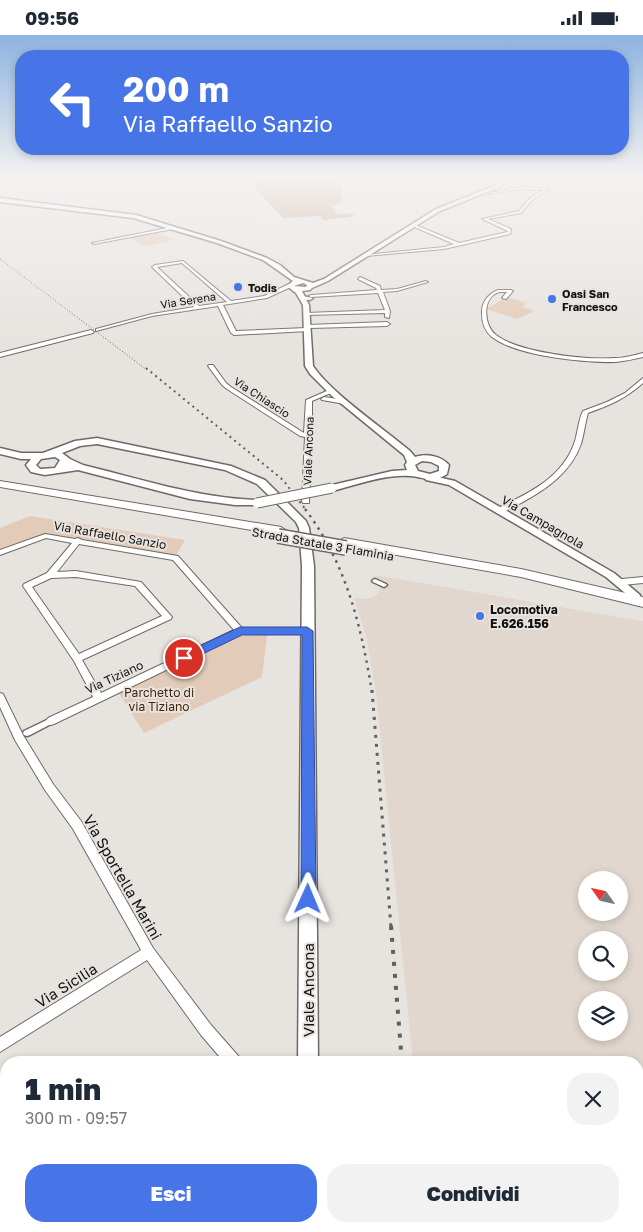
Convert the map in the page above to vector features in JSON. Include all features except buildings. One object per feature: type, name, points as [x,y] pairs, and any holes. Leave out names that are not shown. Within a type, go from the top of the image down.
[{"type":"highway","name":"Strada Statale 3 Flaminia","points":[[0,484],[280,534],[522,573],[639,598]]},
{"type":"highway","name":"Strada Statale 3 Flaminia","points":[[0,490],[280,534]]},
{"type":"highway","name":"Strada Statale 3 Flaminia","points":[[345,545],[526,581],[643,610]]},
{"type":"main road","points":[[187,233],[269,261],[278,266],[293,285],[308,292]]},
{"type":"main road","points":[[308,292],[401,233]]},
{"type":"main road","points":[[308,292],[327,279]]},
{"type":"main road","points":[[293,285],[308,292]]},
{"type":"main road","points":[[293,285],[308,292]]},
{"type":"main road","points":[[21,456],[47,455],[64,459],[80,467],[207,498],[241,503],[257,503],[332,488],[392,474],[414,465],[407,453],[318,379],[309,366],[306,314],[308,292]]},
{"type":"main road","name":"Viale Ancona","points":[[64,459],[84,441],[97,441],[234,469],[250,476],[273,491],[294,513],[304,528],[308,566],[308,1056]]},
{"type":"main road","points":[[0,451],[21,456],[32,462]]},
{"type":"main road","points":[[32,462],[47,455]]},
{"type":"main road","points":[[32,462],[32,468],[38,472],[49,472],[64,459]]},
{"type":"main road","name":"Via Campagnola","points":[[414,465],[432,459],[442,463],[445,469],[444,472]]},
{"type":"main road","name":"Via Campagnola","points":[[414,465],[429,477]]},
{"type":"main road","points":[[429,477],[439,476],[444,472]]},
{"type":"street","points":[[94,243],[147,233]]},
{"type":"street","points":[[431,233],[457,244]]},
{"type":"street","points":[[366,255],[444,248],[508,233]]},
{"type":"street","points":[[198,308],[154,267],[183,262],[231,303]]},
{"type":"street","points":[[220,305],[234,333],[308,328],[387,326],[388,311],[378,287],[360,278]]},
{"type":"street","points":[[308,292],[397,290],[426,282]]},
{"type":"street","name":"Via Serena","points":[[98,330],[152,315],[265,297],[293,285]]},
{"type":"street","points":[[504,298],[511,291],[498,291],[486,301],[484,305],[486,327],[493,335],[513,346],[542,353],[600,359],[618,359],[643,355]]},
{"type":"street","points":[[306,314],[388,311]]},
{"type":"street","points":[[0,355],[91,332]]},
{"type":"street","name":"Via Chiascio","points":[[211,366],[224,384],[302,435],[309,436]]},
{"type":"street","points":[[499,511],[538,490],[558,476],[577,445],[585,412],[618,399],[643,380]]},
{"type":"street","points":[[309,403],[324,399],[333,392]]},
{"type":"street","points":[[309,403],[333,392]]},
{"type":"street","points":[[324,399],[345,402]]},
{"type":"street","name":"Viale Ancona","points":[[306,501],[309,403]]},
{"type":"street","name":"Via Campagnola","points":[[444,472],[452,483]]},
{"type":"street","name":"Via Campagnola","points":[[429,477],[452,483],[622,582],[639,598]]},
{"type":"street","name":"Via Raffaello Sanzio","points":[[0,553],[45,536],[78,540],[175,558],[240,631]]},
{"type":"street","points":[[50,575],[78,540]]},
{"type":"street","points":[[77,659],[168,617],[138,584],[76,575],[50,575],[27,585],[77,659],[99,698]]},
{"type":"street","points":[[622,582],[643,580]]},
{"type":"street","points":[[375,581],[384,585]]},
{"type":"street","points":[[240,631],[307,631]]},
{"type":"street","name":"Via Tiziano","points":[[26,733],[240,631]]},
{"type":"street","name":"Via Sportella Marini","points":[[0,697],[3,711],[49,787],[77,825],[149,952],[206,1030],[230,1056]]},
{"type":"street","name":"Via Sicilia","points":[[0,1045],[149,952]]},
{"type":"shaded area","points":[[374,575],[643,621],[643,1056],[412,1056],[376,693],[366,636],[354,598],[367,599],[375,596],[380,590]]},
{"type":"green space","points":[[156,233],[174,240],[144,247],[129,237]]},
{"type":"green space","points":[[507,297],[527,303],[522,307],[535,311],[517,319],[486,309]]},
{"type":"green space","points":[[30,516],[185,540],[175,557],[45,535],[0,552],[0,528]]},
{"type":"green space","name":"Parchetto di via Tiziano","points":[[267,635],[262,677],[144,733],[117,690],[239,636]]},
{"type":"railway","points":[[0,259],[147,370]]},
{"type":"railway","points":[[146,368],[283,480],[306,510]]},
{"type":"railway","points":[[305,509],[331,551],[350,596],[363,643],[372,692]]},
{"type":"railway","points":[[372,690],[391,927]]},
{"type":"railway","points":[[391,926],[401,1056]]},
{"type":"place","name":"Todis","points":[[238,287]]},
{"type":"place","name":"Oasi San Francesco","points":[[552,299]]},
{"type":"place","name":"Locomotiva E.626.156","points":[[480,616]]},
{"type":"route","points":[[184,658],[240,631],[307,631],[308,899]]}]
